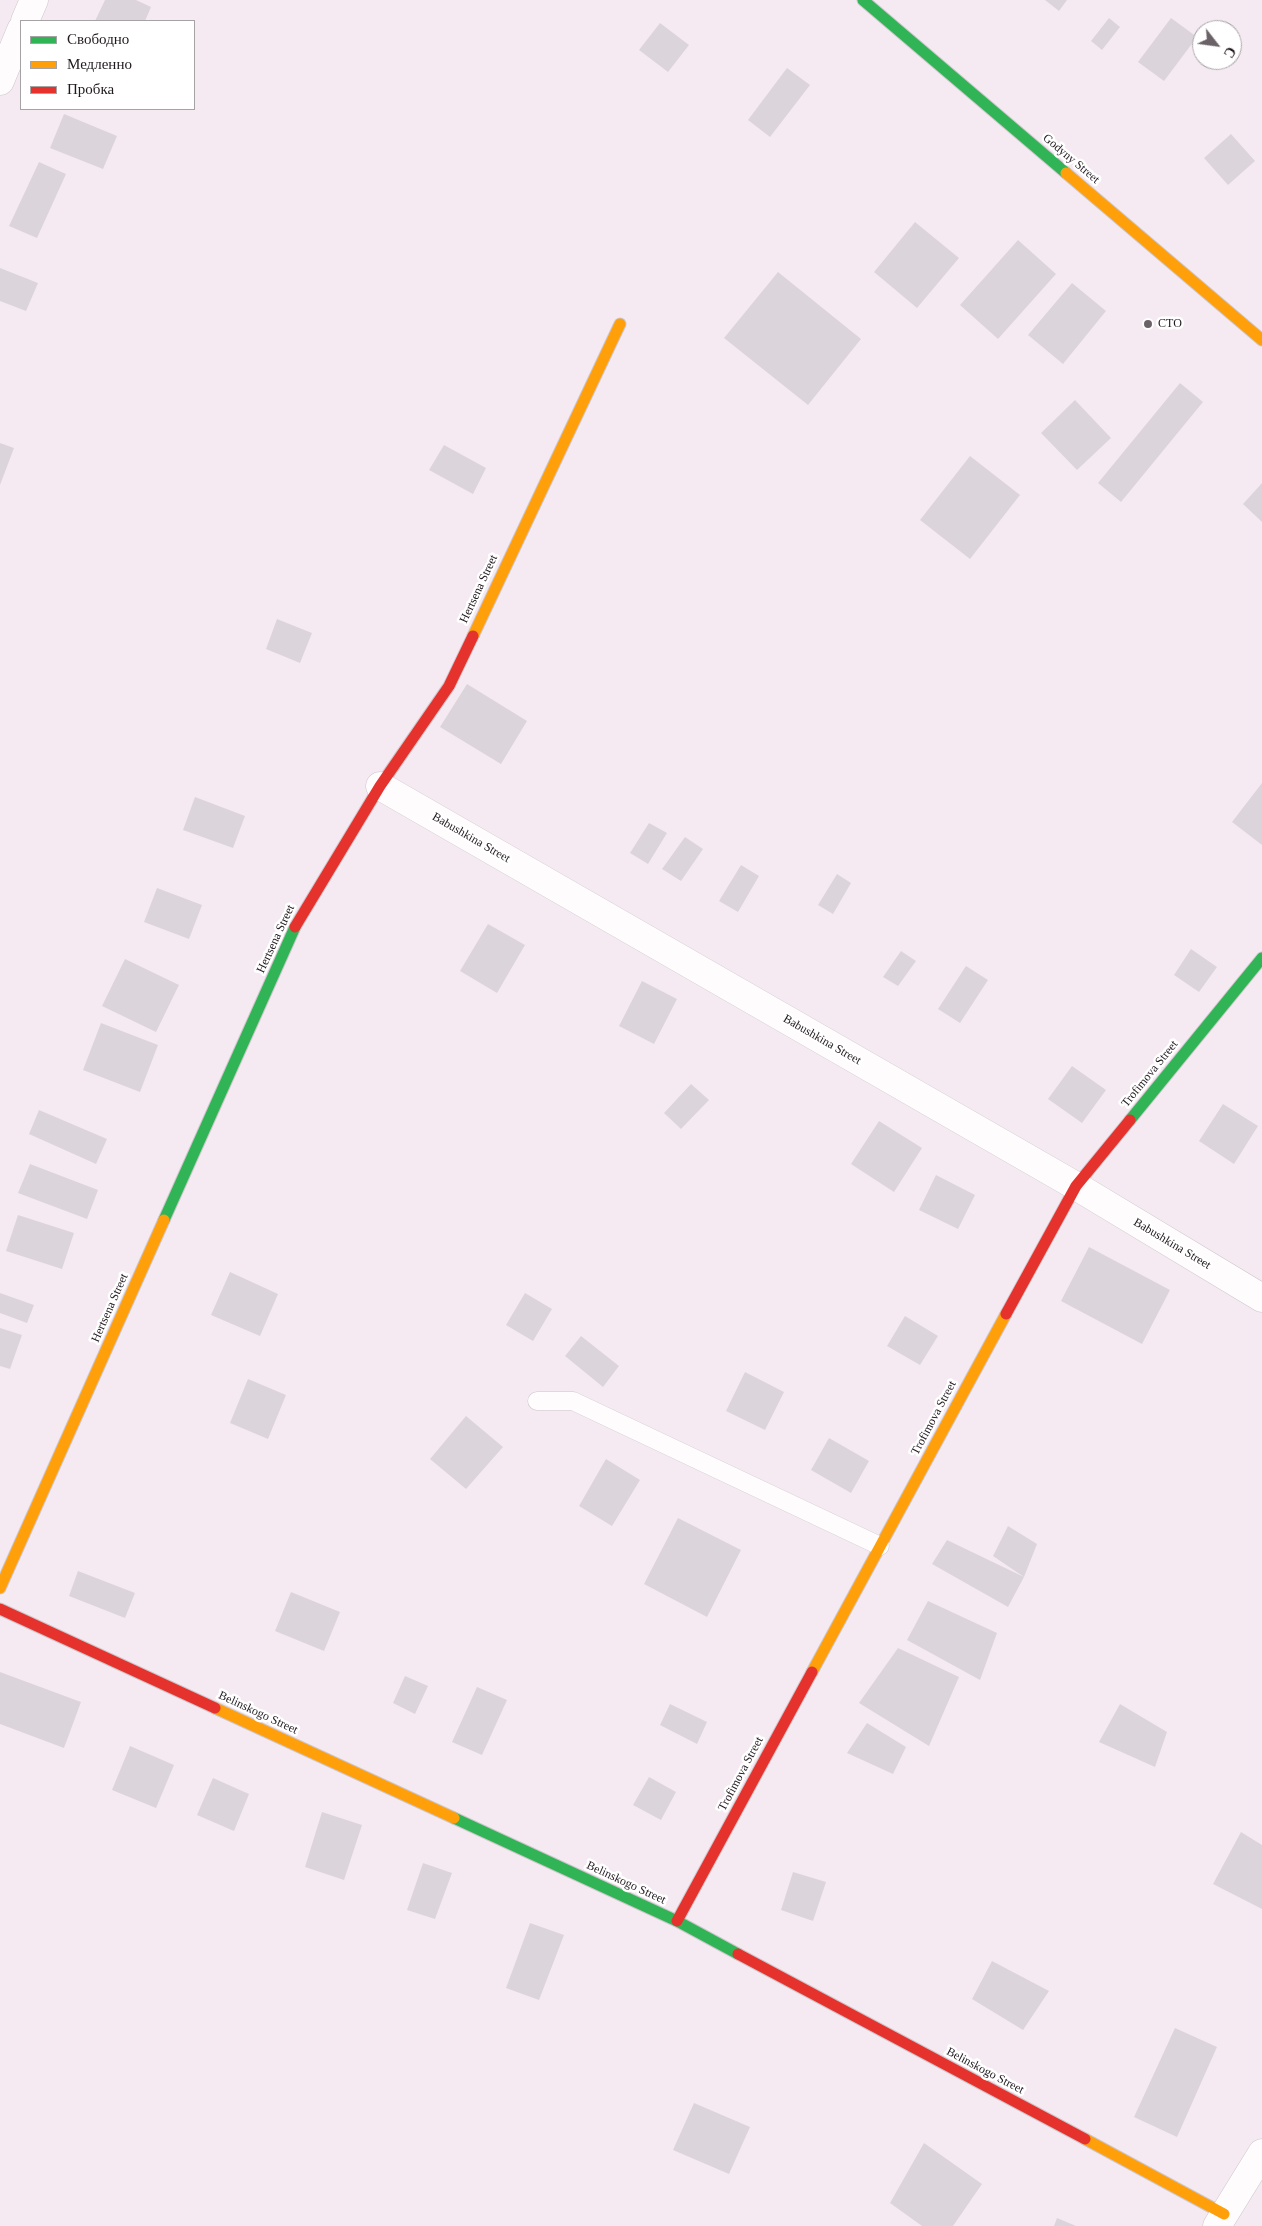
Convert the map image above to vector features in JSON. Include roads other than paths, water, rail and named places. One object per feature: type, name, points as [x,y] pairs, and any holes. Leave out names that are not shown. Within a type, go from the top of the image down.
[{"type":"street","points":[[25,20],[34,0]]},
{"type":"street","name":"Godyny Street","points":[[863,0],[1262,340]]},
{"type":"street","points":[[0,81],[20,32]]},
{"type":"street","name":"Hertsena Street","points":[[0,1588],[300,917],[380,786],[449,686],[620,324]]},
{"type":"street","name":"Babushkina Street","points":[[380,786],[1076,1186],[1262,1298]]},
{"type":"street","name":"Trofimova Street","points":[[677,1921],[1076,1186],[1262,958]]},
{"type":"street","name":"Belinskogo Street","points":[[0,1609],[677,1921],[1221,2220]]},
{"type":"street","points":[[1221,2220],[1262,2153]]},
{"type":"lane","points":[[537,1402],[573,1401],[880,1546]]},
{"type":"place","name":"СТО","points":[[1148,324]]}]
